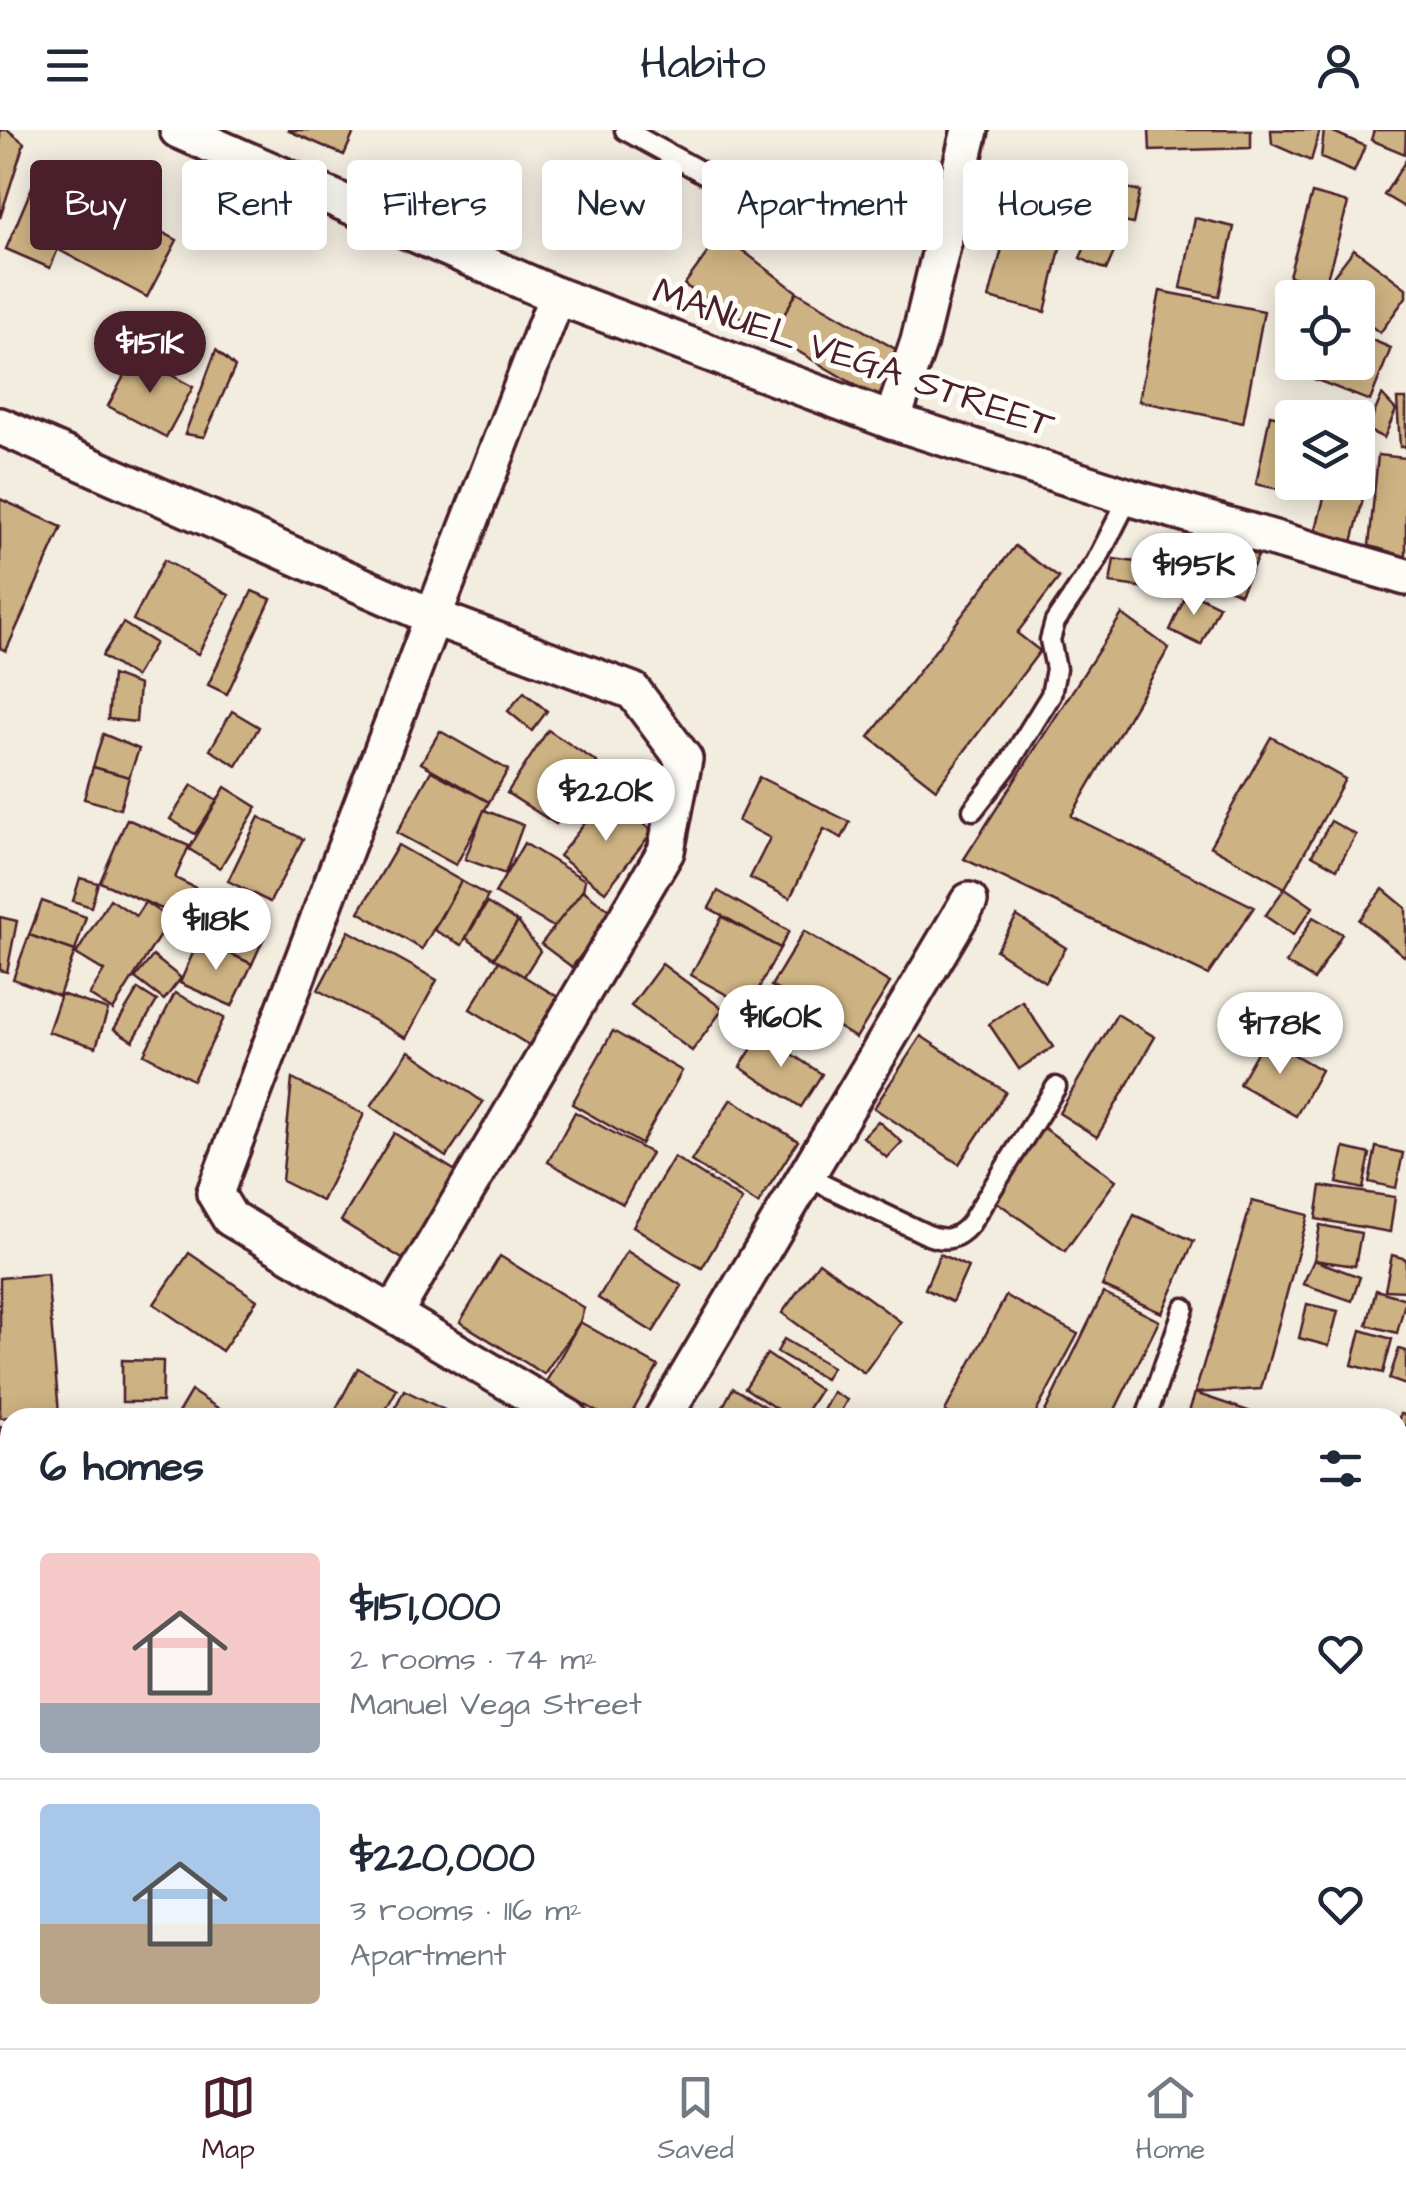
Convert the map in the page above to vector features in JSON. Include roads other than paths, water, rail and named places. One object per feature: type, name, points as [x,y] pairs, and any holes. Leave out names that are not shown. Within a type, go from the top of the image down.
[{"type":"street","name":"MANUEL VEGA STREET","points":[[178,130],[557,296],[892,422],[1129,497],[1406,577]]},
{"type":"street","points":[[892,422],[919,341],[970,130]]},
{"type":"street","points":[[552,1408],[230,1218],[215,1194],[557,296]]},
{"type":"street","points":[[0,426],[433,617],[633,691],[684,759],[666,851],[394,1313]]},
{"type":"street","points":[[669,1408],[968,901]]},
{"type":"lane","points":[[626,130],[702,172]]},
{"type":"lane","points":[[973,810],[1008,765],[1050,694],[1056,669],[1050,640],[1055,622],[1096,562],[1129,497]]},
{"type":"lane","points":[[807,1176],[935,1238],[954,1238],[970,1224],[1056,1087]]},
{"type":"lane","points":[[1149,1408],[1184,1308]]}]
